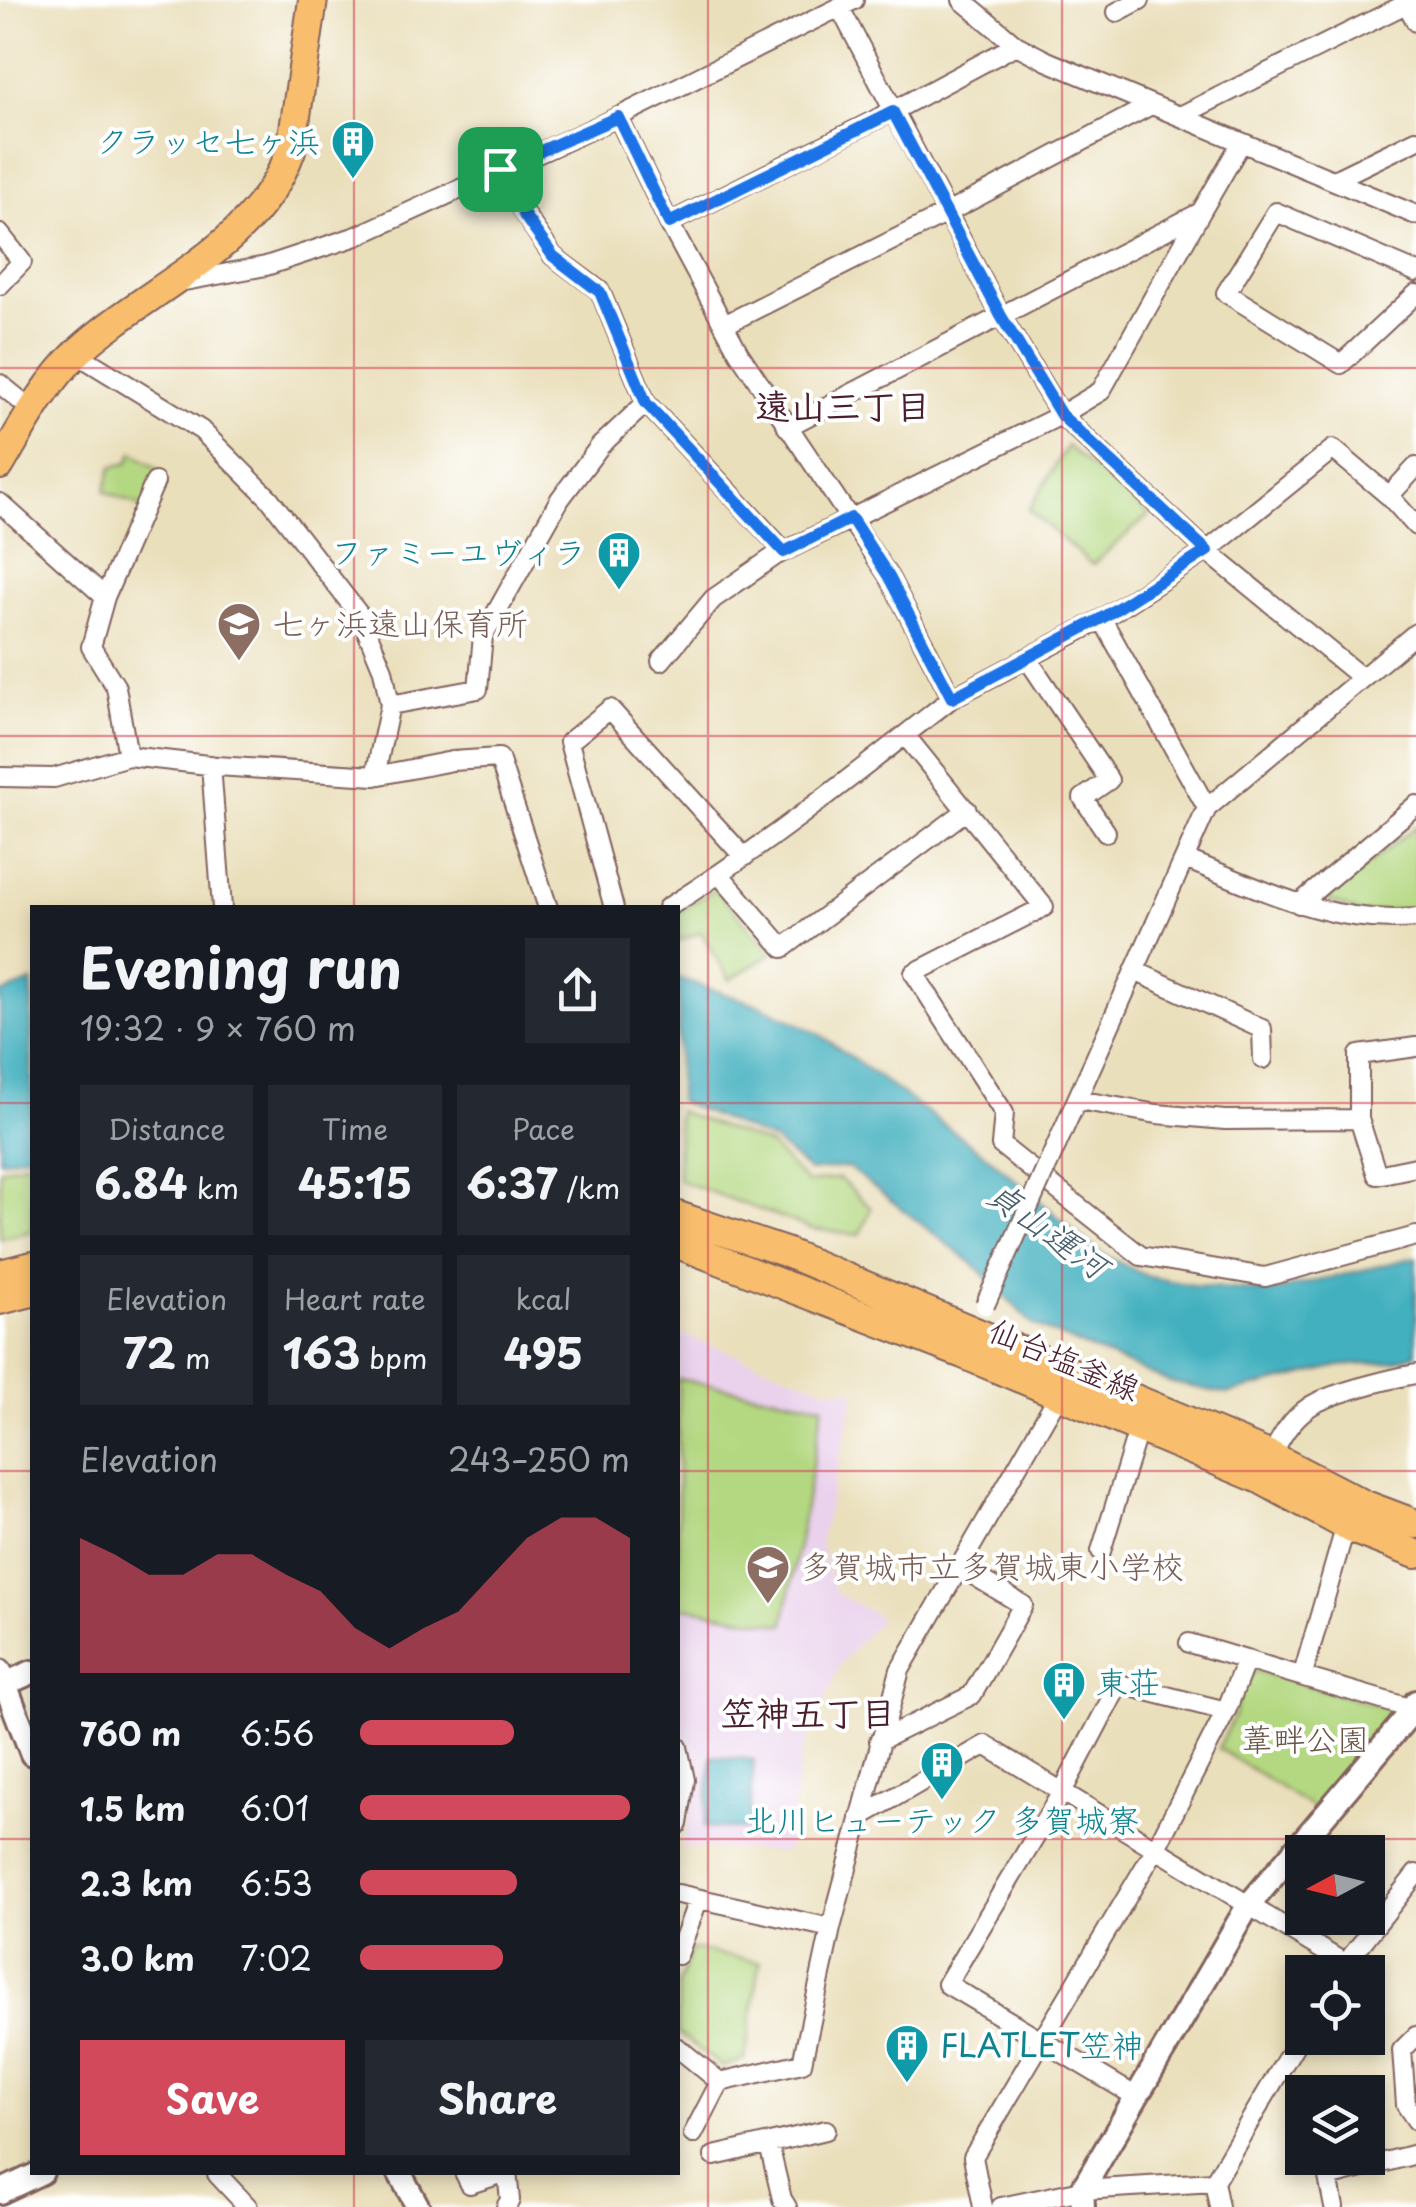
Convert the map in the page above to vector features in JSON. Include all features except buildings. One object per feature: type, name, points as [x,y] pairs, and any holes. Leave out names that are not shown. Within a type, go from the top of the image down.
[{"type":"main road","points":[[0,465],[32,410],[76,354],[220,246],[251,216],[283,172],[291,150],[313,0]]},
{"type":"main road","name":"仙台塩釜線","points":[[680,1217],[785,1252],[968,1344],[1058,1396],[1138,1430],[1266,1468],[1346,1525],[1416,1554]]},
{"type":"main road","name":"仙台塩釜線","points":[[680,1245],[968,1344],[1266,1468],[1416,1524]]},
{"type":"main road","points":[[0,1274],[30,1266]]},
{"type":"main road","points":[[0,1300],[30,1292]]},
{"type":"street","points":[[962,0],[1016,45],[1150,106],[1416,215]]},
{"type":"street","points":[[1117,12],[1140,0]]},
{"type":"street","points":[[1180,116],[1409,1],[1416,22]]},
{"type":"street","points":[[173,282],[266,266],[357,236],[618,117],[847,4],[893,112],[1001,316],[1061,415],[1207,551],[1362,678]]},
{"type":"street","points":[[669,223],[893,112],[1016,45]]},
{"type":"street","points":[[724,325],[1150,106]]},
{"type":"street","points":[[618,117],[724,325],[787,427],[889,577],[952,698]]},
{"type":"street","points":[[1334,180],[1416,140]]},
{"type":"street","points":[[660,661],[712,599],[784,552],[1061,415],[1101,390],[1240,143]]},
{"type":"street","points":[[500,169],[524,215],[553,256],[600,292],[646,403],[784,552]]},
{"type":"street","points":[[787,427],[1201,212]]},
{"type":"street","points":[[1416,272],[1276,212],[1226,294],[1341,364],[1416,294]]},
{"type":"street","points":[[0,234],[22,262],[0,285]]},
{"type":"street","points":[[76,354],[201,430],[269,498],[362,617],[383,670],[390,705],[374,776]]},
{"type":"street","points":[[0,384],[32,410]]},
{"type":"street","points":[[390,705],[478,689],[483,636],[560,500],[600,446],[646,403]]},
{"type":"street","points":[[672,905],[744,857],[952,698],[1102,618],[1207,551],[1333,449],[1389,496],[1416,526]]},
{"type":"street","points":[[1389,496],[1416,467]]},
{"type":"street","points":[[128,756],[116,687],[91,647],[105,597],[155,482]]},
{"type":"street","points":[[0,503],[105,597]]},
{"type":"street","points":[[1102,618],[1207,808]]},
{"type":"street","points":[[968,1344],[1207,808],[1416,634]]},
{"type":"street","points":[[1027,658],[1110,780],[1083,798],[1106,832]]},
{"type":"street","points":[[613,905],[568,742],[610,709],[744,857]]},
{"type":"street","points":[[905,735],[1044,907],[914,973],[1004,1113],[1001,1145],[1140,1256],[1265,1277],[1416,1236]]},
{"type":"street","points":[[0,777],[54,778],[128,756],[374,776],[452,761],[499,758],[547,905]]},
{"type":"street","points":[[211,765],[222,905]]},
{"type":"street","points":[[1299,904],[1416,806]]},
{"type":"street","points":[[720,874],[783,948],[967,810]]},
{"type":"street","points":[[1184,859],[1299,904],[1356,919],[1416,918]]},
{"type":"street","points":[[1135,971],[1262,1029],[1264,1058]]},
{"type":"street","points":[[1416,1047],[1359,1055],[1359,1119],[1378,1175],[1416,1167]]},
{"type":"street","points":[[1078,1100],[1157,1114],[1225,1120],[1359,1119]]},
{"type":"street","points":[[1266,1468],[1282,1434],[1310,1406],[1391,1378],[1416,1374]]},
{"type":"street","points":[[693,2134],[720,2082],[802,2062],[831,1928],[900,1670],[1058,1396]]},
{"type":"street","points":[[1101,1551],[1138,1430]]},
{"type":"street","points":[[1302,1674],[1346,1525]]},
{"type":"street","points":[[879,1741],[972,1695],[1023,1606],[960,1567]]},
{"type":"street","points":[[1083,2199],[1135,2096],[1248,1906],[1415,1707],[1189,1642]]},
{"type":"street","points":[[983,2207],[974,2158],[1156,1848],[1226,1711],[1246,1660]]},
{"type":"street","points":[[30,1672],[2,1677],[30,1749]]},
{"type":"street","points":[[1135,2096],[946,1984],[1062,1792],[1120,1684],[1226,1711]]},
{"type":"street","points":[[860,1817],[984,1745],[1156,1848],[1322,1955]]},
{"type":"street","points":[[680,1756],[685,1780],[680,1811]]},
{"type":"street","points":[[1351,1955],[1416,1874]]},
{"type":"street","points":[[680,1895],[831,1928]]},
{"type":"street","points":[[680,1949],[698,1900]]},
{"type":"street","points":[[1416,2036],[1402,2050],[1406,2105],[1416,2120]]},
{"type":"street","points":[[680,2050],[720,2082]]},
{"type":"street","points":[[1219,2207],[1214,2182],[1289,2055]]},
{"type":"street","points":[[714,2156],[826,2130]]},
{"type":"street","points":[[769,2144],[787,2207]]},
{"type":"street","points":[[1334,2207],[1328,2177],[1416,2154]]},
{"type":"street","points":[[0,2192],[36,2175]]},
{"type":"street","points":[[218,2175],[248,2207]]},
{"type":"street","points":[[402,2175],[418,2207]]},
{"type":"street","points":[[466,2175],[470,2184],[498,2175]]},
{"type":"street","points":[[506,2207],[510,2200],[507,2175]]},
{"type":"street","points":[[1000,2207],[1214,2182]]},
{"type":"shaded area","name":"多賀城市立多賀城東小学校","points":[[680,1334],[828,1389],[856,1391],[820,1542],[835,1592],[881,1618],[841,1663],[801,1755],[787,1852],[681,1847],[689,1822],[692,1780],[680,1735]]},
{"type":"green space","points":[[1067,446],[1149,515],[1092,565],[1029,510]]},
{"type":"green space","points":[[133,452],[159,470],[144,508],[105,491],[112,467],[128,463]]},
{"type":"green space","points":[[1416,826],[1416,908],[1361,914],[1326,899]]},
{"type":"green space","points":[[715,889],[772,953],[730,980],[701,932],[680,940],[680,911]]},
{"type":"green space","points":[[680,1112],[770,1145],[807,1183],[839,1178],[871,1208],[860,1235],[812,1229],[680,1181]]},
{"type":"green space","points":[[30,1162],[30,1232],[0,1239],[0,1169]]},
{"type":"green space","points":[[680,1379],[823,1405],[784,1625],[680,1606]]},
{"type":"green space","name":"葦畔公園","points":[[1257,1671],[1382,1706],[1391,1712],[1389,1727],[1314,1809],[1218,1748],[1235,1714],[1243,1678]]},
{"type":"green space","points":[[692,1949],[760,1962],[745,2060],[722,2067],[680,2035],[680,1980]]},
{"type":"water","name":"貞山運河","points":[[680,979],[764,1007],[819,1034],[990,1158],[1098,1252],[1149,1277],[1197,1286],[1271,1292],[1416,1257],[1416,1354],[1392,1362],[1339,1366],[1227,1394],[1169,1382],[1033,1325],[978,1268],[848,1167],[809,1171],[774,1141],[680,1102]]},
{"type":"water","points":[[30,983],[30,1154],[0,1161],[0,994]]},
{"type":"water","points":[[712,1756],[754,1760],[749,1830],[704,1827]]},
{"type":"place","name":"クラッセ七ヶ浜","points":[[353,180]]},
{"type":"place","name":"ファミーユヴィラ","points":[[619,591]]},
{"type":"place","name":"七ヶ浜遠山保育所","points":[[239,662]]},
{"type":"place","name":"多賀城市立多賀城東小学校","points":[[768,1605]]},
{"type":"place","name":"東荘","points":[[1064,1721]]},
{"type":"place","name":"北川ヒューテック 多賀城寮","points":[[942,1801]]},
{"type":"place","name":"FLATLET笠神","points":[[907,2084]]},
{"type":"district","name":"遠山三丁目","points":[[843,407]]},
{"type":"district","name":"笠神五丁目","points":[[808,1714]]},
{"type":"route","points":[[893,112],[1001,316],[1061,415],[1207,551],[1102,618],[952,698],[889,577],[851,518],[784,552],[646,403],[600,292],[553,256],[524,215],[500,169],[618,117],[669,223],[893,112]]}]
